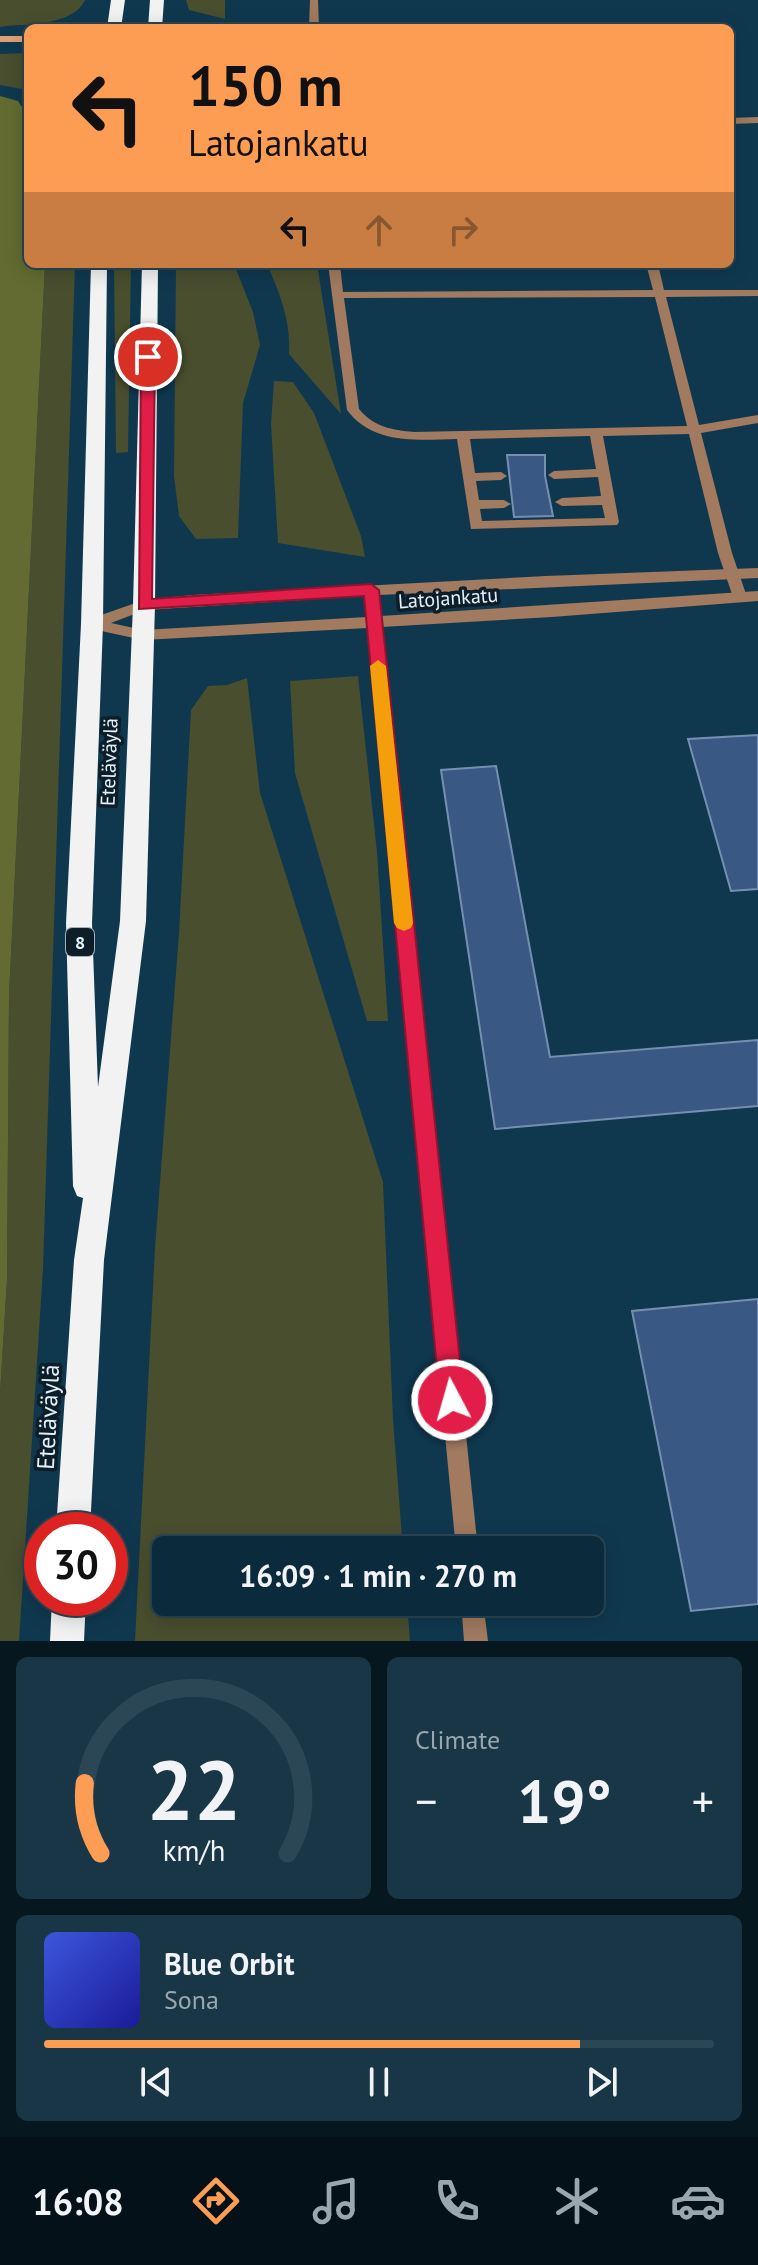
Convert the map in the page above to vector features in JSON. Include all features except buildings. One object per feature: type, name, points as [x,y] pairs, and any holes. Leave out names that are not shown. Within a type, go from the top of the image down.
[{"type":"highway","points":[[115,24],[118,0]]},
{"type":"highway","points":[[155,24],[157,0]]},
{"type":"highway","name":"Eteläväylä","points":[[89,1260],[79,923],[92,624],[99,268]]},
{"type":"highway","name":"Eteläväylä","points":[[74,1512],[89,1260],[133,921],[144,605],[150,268]]},
{"type":"highway","points":[[67,1641],[68,1616]]},
{"type":"main road","points":[[0,39],[24,39]]},
{"type":"street","points":[[311,4],[314,24]]},
{"type":"street","points":[[734,121],[758,120]]},
{"type":"street","points":[[335,268],[353,410],[363,423],[377,432],[463,435],[693,430],[758,419]]},
{"type":"street","points":[[653,268],[693,430],[740,597]]},
{"type":"street","points":[[338,295],[758,293]]},
{"type":"street","points":[[463,435],[476,526],[612,522],[596,432]]},
{"type":"street","points":[[554,475],[603,473]]},
{"type":"street","points":[[469,477],[501,476]]},
{"type":"street","points":[[562,502],[608,500]]},
{"type":"street","points":[[473,505],[504,504]]},
{"type":"street","name":"Latojankatu","points":[[92,624],[144,605],[371,590],[758,573]]},
{"type":"street","points":[[371,590],[466,1536]]},
{"type":"street","name":"Latojankatu","points":[[92,624],[143,635],[374,623],[758,596]]},
{"type":"street","points":[[473,1616],[476,1641]]},
{"type":"green space","points":[[0,0],[85,0],[79,9],[59,19],[0,27]]},
{"type":"green space","points":[[186,0],[225,0],[225,19],[189,10]]},
{"type":"green space","points":[[24,53],[24,89],[0,85],[0,54]]},
{"type":"green space","points":[[0,96],[18,101],[24,110],[24,268],[45,268],[9,995],[7,1280],[0,1393]]},
{"type":"green space","points":[[45,268],[75,268],[43,1269],[27,1512],[24,1512],[19,1641],[0,1641],[0,1393],[7,1280],[9,995]]},
{"type":"green space","points":[[114,268],[131,268],[128,452],[116,453]]},
{"type":"green space","points":[[176,268],[236,268],[253,312],[260,345],[243,403],[238,538],[196,539],[179,516],[174,476]]},
{"type":"green space","points":[[269,268],[318,268],[341,414],[289,354],[286,319]]},
{"type":"green space","points":[[274,381],[293,382],[314,413],[361,536],[365,557],[278,543],[271,424]]},
{"type":"green space","points":[[358,676],[377,852],[388,1021],[367,1021],[295,773],[290,681]]},
{"type":"green space","points":[[247,678],[260,793],[383,1182],[393,1419],[402,1536],[152,1536],[152,1616],[408,1616],[410,1641],[135,1641],[155,1248],[179,933],[191,710],[208,686],[227,685]]},
{"type":"slow traffic","points":[[378,666],[404,923]]},
{"type":"route","points":[[148,357],[144,605],[371,590],[452,1400]]}]
